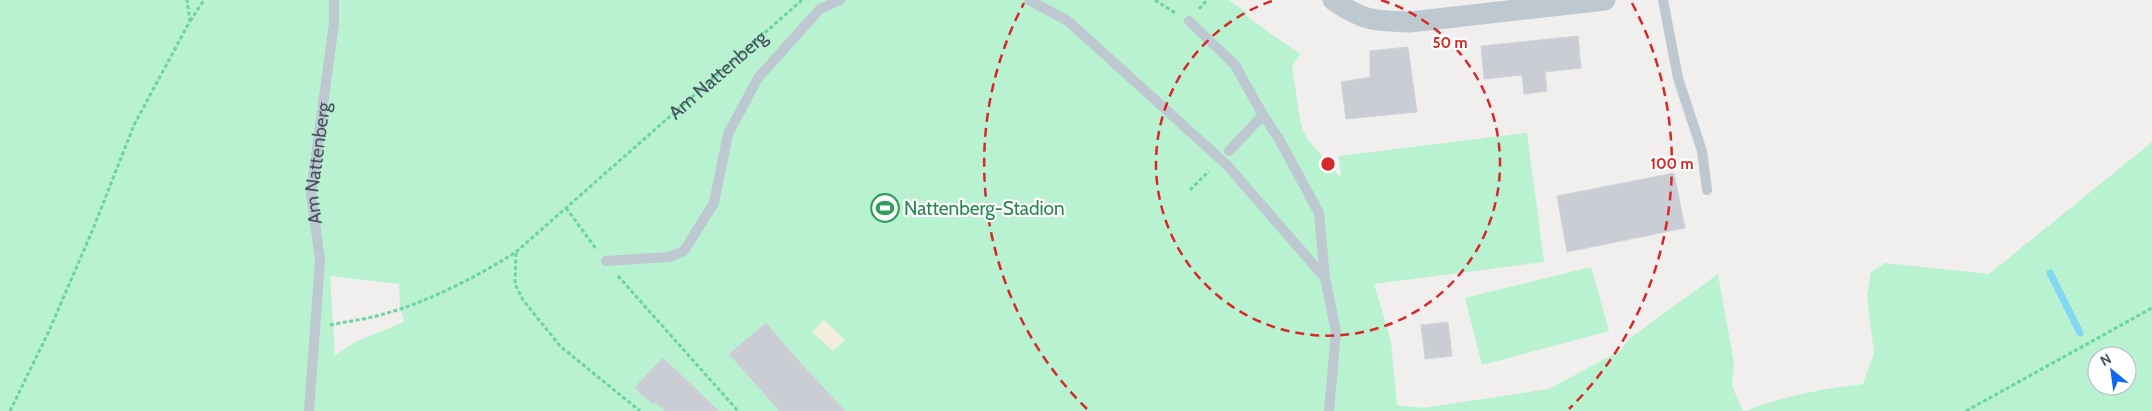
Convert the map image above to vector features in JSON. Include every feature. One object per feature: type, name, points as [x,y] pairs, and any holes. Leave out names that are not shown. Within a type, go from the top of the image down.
[{"type":"street","points":[[1333,0],[1355,15],[1379,21],[1410,22],[1605,0]]},
{"type":"lane","name":"Am Nattenberg","points":[[309,411],[320,261],[311,193],[334,23],[334,0]]},
{"type":"lane","points":[[606,261],[669,257],[684,251],[714,203],[728,134],[758,78],[820,8],[840,0]]},
{"type":"lane","points":[[1028,0],[1068,21],[1227,165],[1325,278]]},
{"type":"lane","points":[[1663,0],[1678,78],[1702,151],[1707,190]]},
{"type":"lane","points":[[1189,21],[1235,66],[1279,139],[1319,213],[1325,278],[1336,332],[1329,411]]},
{"type":"lane","points":[[1229,151],[1263,115]]},
{"type":"path","points":[[187,0],[190,21]]},
{"type":"path","points":[[10,411],[53,322],[93,229],[134,125],[190,21],[204,0]]},
{"type":"path","name":"Am Nattenberg","points":[[315,328],[388,313],[493,267],[516,252],[802,0]]},
{"type":"path","points":[[1190,190],[1214,165]]},
{"type":"path","points":[[566,208],[606,261],[738,411]]},
{"type":"path","points":[[516,252],[515,284],[523,300],[560,346],[640,411]]},
{"type":"path","points":[[1966,411],[2152,308]]},
{"type":"green space","name":"Nattenberg-Stadion","points":[[0,0],[1229,0],[1247,13],[1246,16],[1300,54],[1292,67],[1301,125],[1308,140],[1341,178],[1339,156],[1527,133],[1544,262],[1374,284],[1391,341],[1397,405],[1423,408],[1549,389],[1621,350],[1630,338],[1718,274],[1734,363],[1732,386],[1743,411],[0,411]],"holes":[[[330,276],[399,284],[400,305],[404,322],[357,341],[335,355]]]},
{"type":"green space","points":[[2152,142],[2152,411],[1745,411],[1803,394],[1863,384],[1874,353],[1867,295],[1871,272],[1885,263],[1989,274]]},
{"type":"green space","points":[[1591,267],[1609,331],[1482,365],[1465,298]]},
{"type":"sand","points":[[824,320],[845,340],[833,351],[812,332]]},
{"type":"building","points":[[1578,36],[1581,68],[1545,72],[1547,91],[1524,94],[1522,75],[1484,79],[1481,46]]},
{"type":"building","points":[[1408,47],[1417,112],[1346,119],[1341,82],[1370,77],[1370,51]]},
{"type":"building","points":[[1674,173],[1685,228],[1567,252],[1557,196]]},
{"type":"building","points":[[1448,322],[1452,356],[1425,359],[1421,325]]},
{"type":"building","points":[[766,323],[845,411],[779,411],[729,354]]},
{"type":"building","points":[[663,358],[719,411],[665,411],[655,402],[653,404],[641,394],[635,387]]},
{"type":"waterway","points":[[2050,273],[2080,333]]},
{"type":"place","name":"Nattenberg-Stadion","points":[[885,208]]}]
